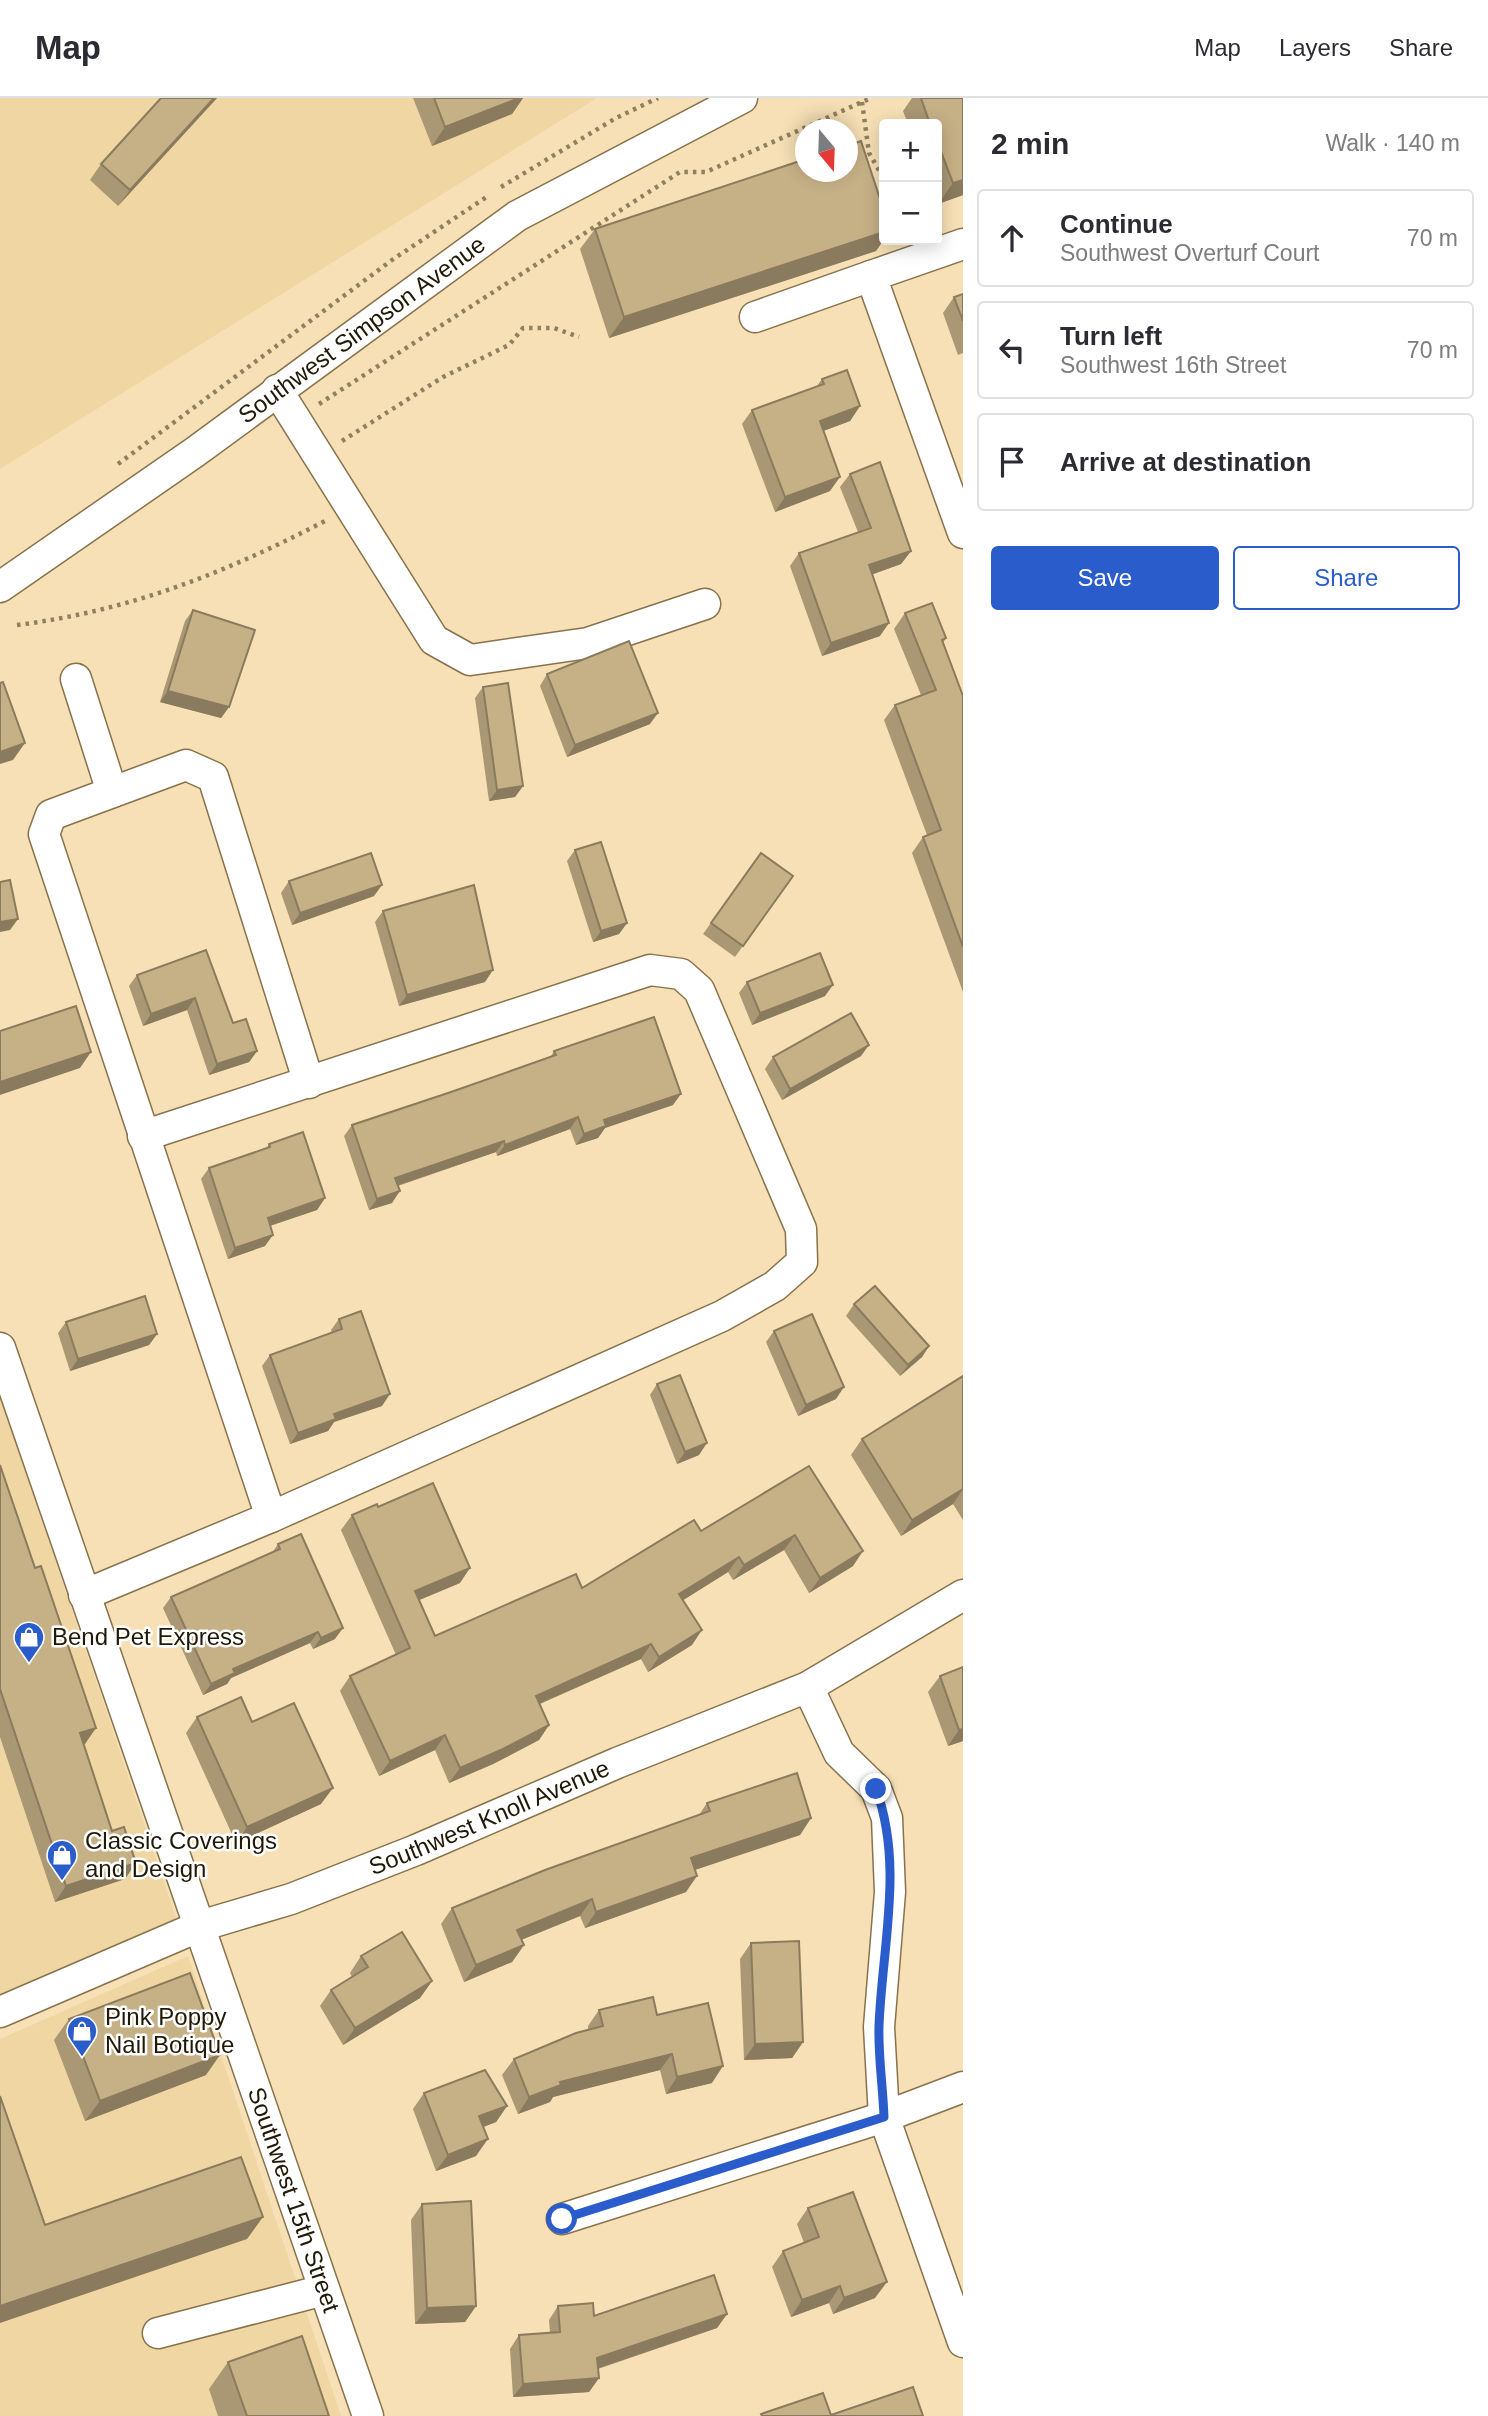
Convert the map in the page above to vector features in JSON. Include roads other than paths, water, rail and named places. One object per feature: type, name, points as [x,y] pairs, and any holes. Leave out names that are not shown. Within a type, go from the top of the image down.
[{"type":"street","name":"Southwest Simpson Avenue","points":[[0,587],[195,452],[517,216],[742,98]]},
{"type":"street","points":[[755,317],[963,244]]},
{"type":"street","points":[[871,276],[960,514]]},
{"type":"street","points":[[277,390],[434,640],[470,660],[588,643],[705,604]]},
{"type":"street","points":[[76,679],[111,792]]},
{"type":"street","points":[[271,1517],[44,834],[51,815],[186,765],[213,777],[309,1083]]},
{"type":"street","points":[[84,1595],[271,1517],[722,1315],[775,1286],[802,1262],[801,1230],[699,990],[681,974],[650,970],[143,1136]]},
{"type":"street","name":"Southwest 15th Street","points":[[0,1348],[368,2416]]},
{"type":"street","name":"Southwest Knoll Avenue","points":[[0,2012],[200,1926],[291,1899],[416,1850],[617,1763],[808,1687],[963,1595]]},
{"type":"street","points":[[808,1687],[839,1753],[876,1789],[887,1818],[890,1892],[879,2028],[884,2117],[963,2342]]},
{"type":"street","points":[[562,2219],[884,2117],[963,2087]]},
{"type":"street","points":[[158,2333],[324,2290]]},
{"type":"place","name":"Bend Pet Express","points":[[29,1664]]},
{"type":"place","name":"Classic Coverings and Design","points":[[62,1882]]},
{"type":"place","name":"Pink Poppy Nail Botique","points":[[82,2058]]}]
